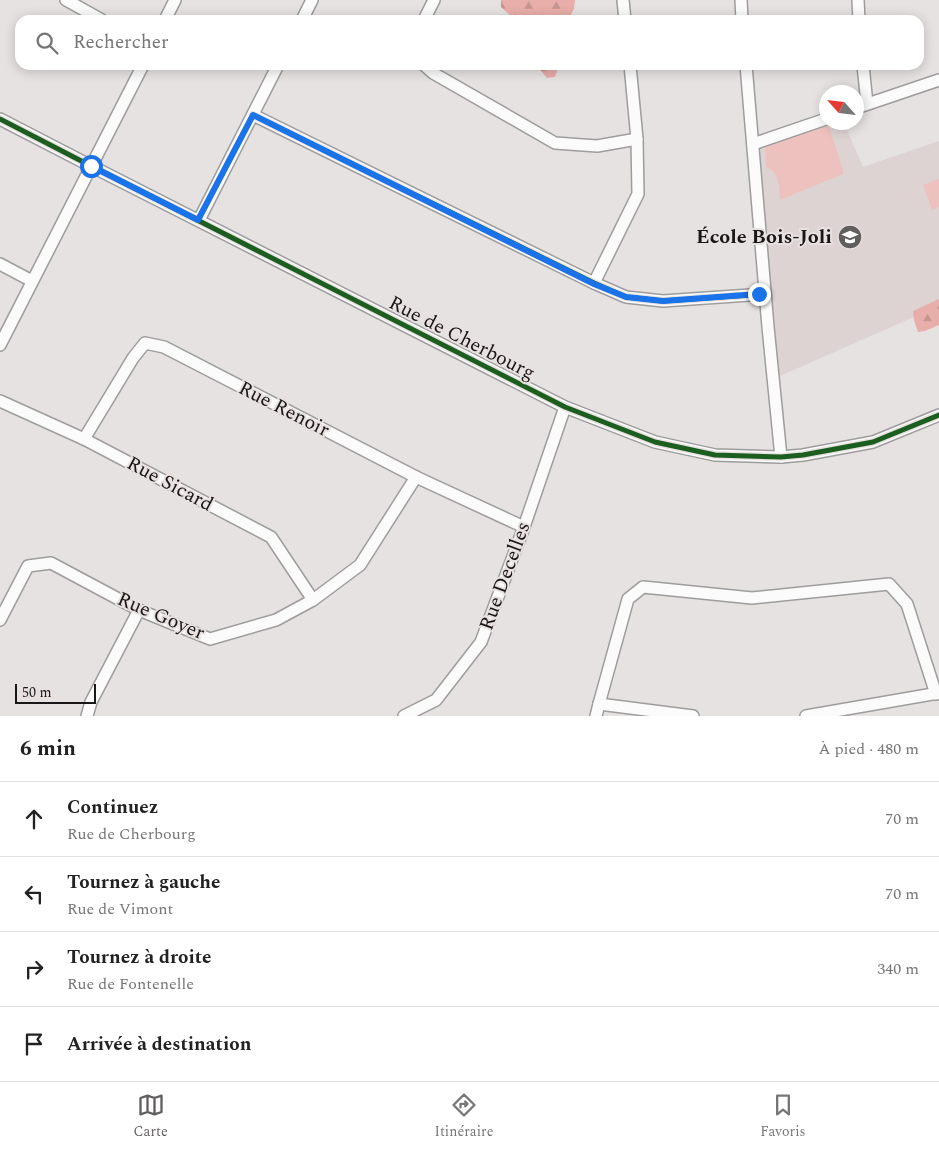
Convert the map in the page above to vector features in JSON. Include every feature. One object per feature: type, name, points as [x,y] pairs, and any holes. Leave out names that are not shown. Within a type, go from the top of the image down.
[{"type":"street","points":[[66,0],[93,15]]},
{"type":"street","points":[[167,15],[174,0]]},
{"type":"street","points":[[304,15],[312,0]]},
{"type":"street","points":[[426,15],[434,0]]},
{"type":"street","points":[[623,0],[624,15]]},
{"type":"street","points":[[741,0],[742,15]]},
{"type":"street","points":[[858,0],[859,15]]},
{"type":"street","points":[[0,345],[139,70]]},
{"type":"street","points":[[198,220],[276,70]]},
{"type":"street","points":[[430,70],[555,143],[597,146],[637,140]]},
{"type":"street","points":[[594,284],[638,194],[637,140],[630,70]]},
{"type":"street","points":[[746,70],[781,456]]},
{"type":"street","points":[[863,70],[863,85]]},
{"type":"street","points":[[864,105],[939,80]]},
{"type":"street","points":[[253,115],[594,284],[626,297],[663,301],[765,294]]},
{"type":"street","name":"Rue de Cherbourg","points":[[0,118],[565,407],[655,442],[715,455],[803,455],[873,442],[939,416]]},
{"type":"street","points":[[753,144],[819,120]]},
{"type":"street","points":[[0,264],[32,281]]},
{"type":"street","name":"Rue Renoir","points":[[84,439],[133,358],[145,344],[164,347],[416,477],[524,527]]},
{"type":"street","name":"Rue Sicard","points":[[0,401],[84,439],[271,536],[312,600]]},
{"type":"street","name":"Rue Decelles","points":[[404,716],[436,700],[481,642],[524,527],[565,407]]},
{"type":"street","name":"Rue Goyer","points":[[0,620],[28,566],[51,563],[139,610],[210,639],[276,620],[312,600],[360,564],[416,477]]},
{"type":"street","points":[[596,716],[628,599],[642,587],[752,598],[889,584],[906,604],[937,693],[806,716]]},
{"type":"street","points":[[88,716],[91,702],[139,610]]},
{"type":"street","points":[[599,704],[693,716]]},
{"type":"shaded area","name":"École Bois-Joli","points":[[819,126],[819,130],[847,130],[863,167],[939,141],[939,306],[773,379],[753,144]]},
{"type":"shaded area","points":[[819,129],[830,130],[843,174],[780,200],[779,185],[776,177],[766,167],[765,144]]},
{"type":"shaded area","points":[[939,179],[939,207],[932,210],[923,185]]},
{"type":"green space","points":[[501,0],[575,0],[574,9],[571,15],[510,15],[501,7]]},
{"type":"green space","points":[[540,70],[557,70],[555,77],[547,78]]},
{"type":"green space","points":[[939,299],[939,325],[918,332],[913,311]]},
{"type":"cycle path","points":[[253,115],[626,297],[663,301],[765,294]]},
{"type":"cycle path","points":[[0,119],[565,407],[655,442],[715,455],[781,457],[803,455],[873,442],[939,415]]},
{"type":"place","name":"École Bois-Joli","points":[[850,237]]},
{"type":"route","points":[[91,166],[198,220],[253,115],[594,284],[626,297],[663,301],[759,294]]}]
